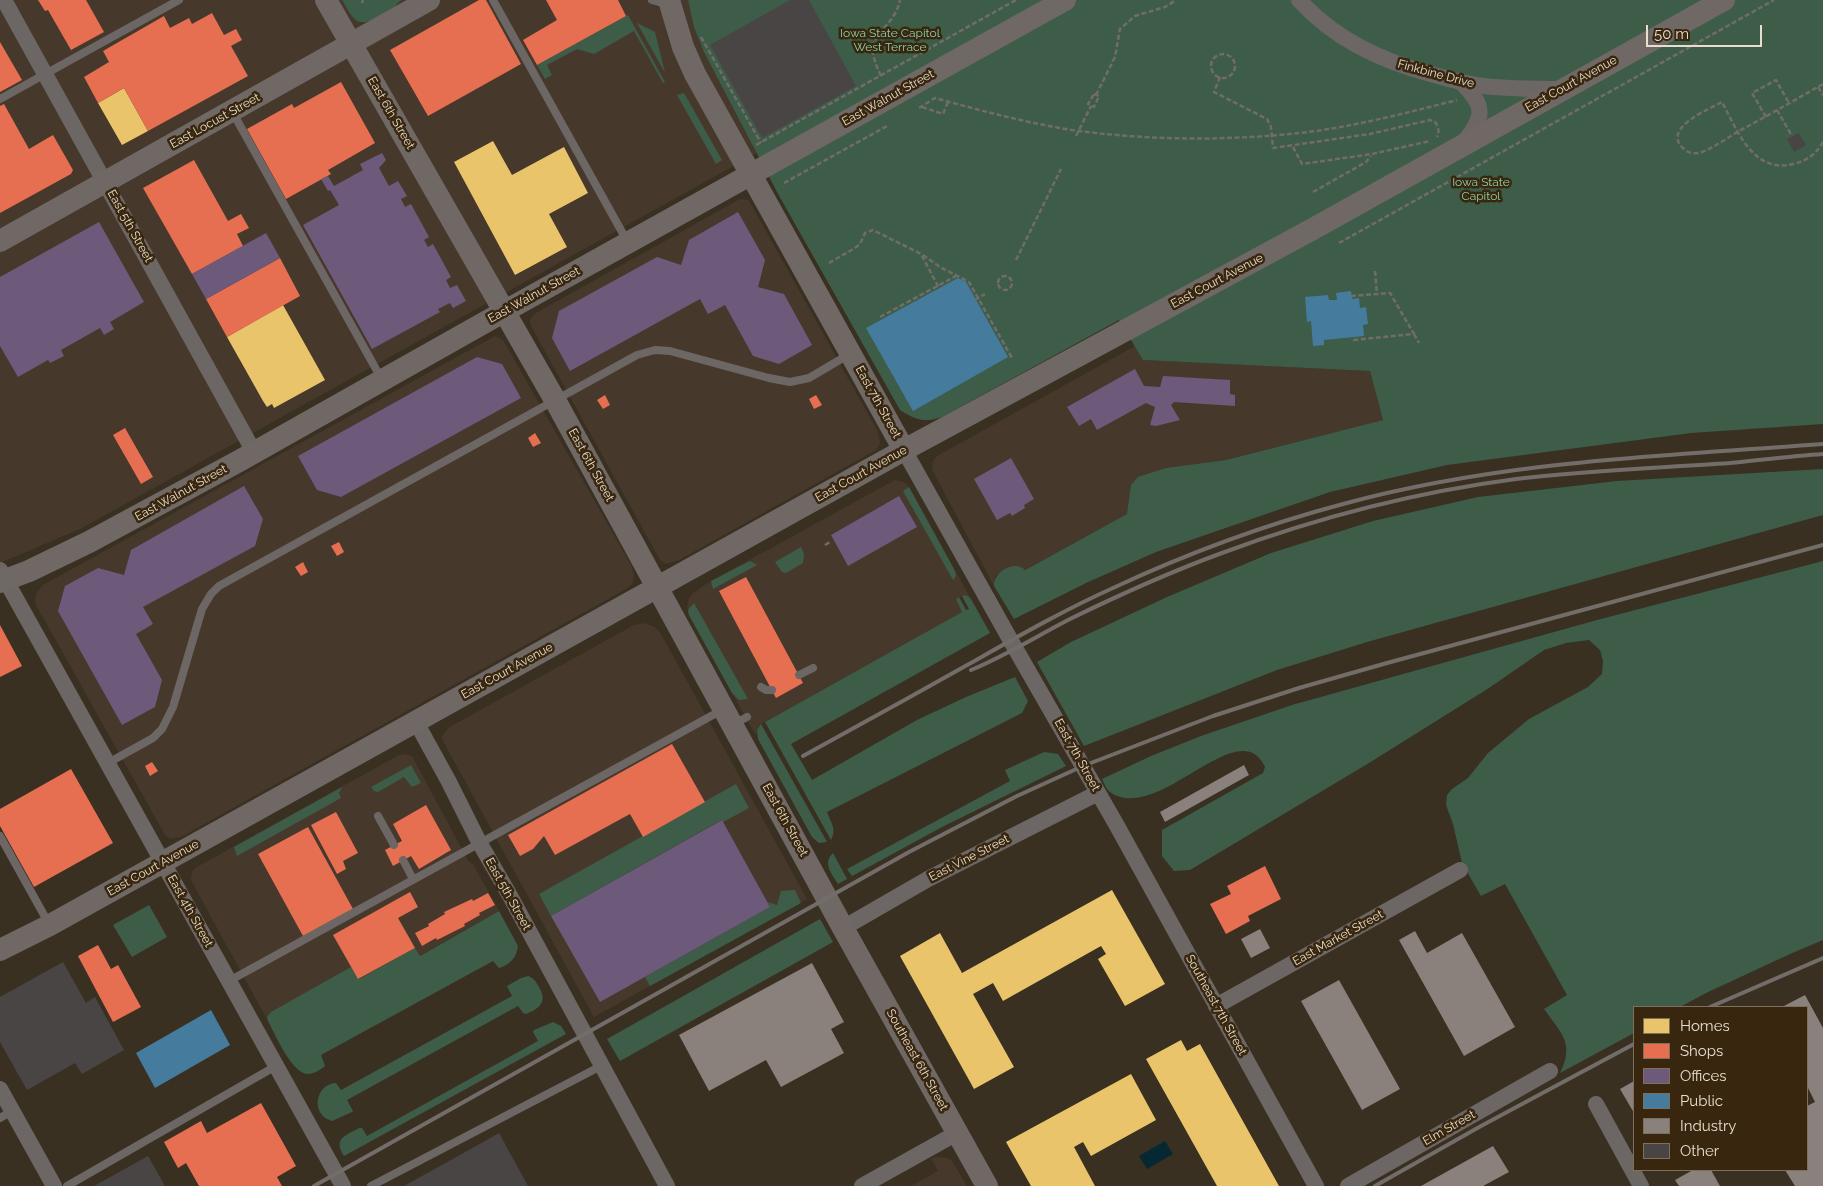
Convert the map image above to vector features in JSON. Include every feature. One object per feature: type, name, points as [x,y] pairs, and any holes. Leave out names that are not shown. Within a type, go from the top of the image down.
[{"type":"street","name":"East 5th Street","points":[[4,0],[254,452]]},
{"type":"street","name":"East 6th Street","points":[[326,0],[505,311],[658,587],[735,717],[845,931]]},
{"type":"street","name":"East Locust Street","points":[[0,242],[429,0]]},
{"type":"street","name":"East Walnut Street","points":[[2,577],[29,571],[90,542],[1065,0]]},
{"type":"street","name":"Finkbine Drive","points":[[1299,0],[1329,29],[1355,45],[1405,68],[1480,86],[1513,89],[1563,89]]},
{"type":"street","name":"East Court Avenue","points":[[0,950],[50,926],[904,450],[1303,235],[1724,0]]},
{"type":"street","name":"East 7th Street","points":[[664,2],[695,74],[750,175],[1116,824]]},
{"type":"street","points":[[1461,82],[1476,99],[1480,118],[1477,126],[1462,146]]},
{"type":"street","name":"East 4th Street","points":[[2,577],[108,763],[339,1180]]},
{"type":"street","name":"East 5th Street","points":[[416,722],[479,842],[668,1186]]},
{"type":"street","name":"East Vine Street","points":[[845,931],[928,879],[1098,793]]},
{"type":"street","name":"Southeast 7th Street","points":[[1116,824],[1316,1186]]},
{"type":"street","name":"East Market Street","points":[[1216,1006],[1460,870]]},
{"type":"street","name":"Southeast 6th Street","points":[[845,931],[986,1186]]},
{"type":"street","name":"Elm Street","points":[[1348,1186],[1550,1070]]},
{"type":"street","points":[[0,1089],[6,1115],[54,1186]]},
{"type":"street","points":[[1596,1104],[1641,1186]]},
{"type":"street","points":[[862,1186],[957,1133]]},
{"type":"lane","points":[[0,99],[179,0]]},
{"type":"lane","points":[[493,0],[628,242]]},
{"type":"lane","points":[[232,111],[382,380]]},
{"type":"lane","points":[[108,763],[142,745],[162,729],[173,707],[202,610],[211,594],[219,586],[637,354],[650,350],[670,351],[790,382],[808,378],[850,354]]},
{"type":"lane","points":[[799,676],[814,668]]},
{"type":"lane","points":[[761,687],[766,690],[772,690]]},
{"type":"lane","points":[[229,980],[479,842],[735,717]]},
{"type":"lane","points":[[378,816],[394,845]]},
{"type":"lane","points":[[0,836],[50,926]]},
{"type":"lane","points":[[403,860],[413,879]]},
{"type":"lane","points":[[67,1186],[276,1066]]},
{"type":"lane","points":[[371,1186],[601,1066]]},
{"type":"path","points":[[881,76],[872,56],[874,44],[876,37],[896,10],[900,0]]},
{"type":"path","points":[[761,143],[1016,0]]},
{"type":"path","points":[[1076,136],[1091,106],[1094,107],[1100,96],[1096,95],[1115,57],[1120,29],[1135,16],[1165,7],[1176,0]]},
{"type":"path","points":[[1339,243],[1774,0]]},
{"type":"path","points":[[700,36],[764,149]]},
{"type":"path","points":[[1227,54],[1234,61],[1235,69],[1230,76],[1220,77],[1213,73],[1211,62],[1218,55],[1227,54]]},
{"type":"path","points":[[1220,77],[1214,92],[1268,119],[1273,148],[1370,134],[1430,120],[1437,125],[1438,135],[1434,140],[1372,154],[1302,164],[1293,146]]},
{"type":"path","points":[[1766,117],[1752,93],[1776,80],[1789,103]]},
{"type":"path","points":[[1823,84],[1766,117],[1738,132],[1704,151],[1689,152],[1683,148],[1678,138],[1683,124],[1722,102],[1738,132],[1749,150],[1760,159],[1777,166],[1790,165],[1806,160],[1818,150],[1823,142]]},
{"type":"path","points":[[1818,87],[1823,95]]},
{"type":"path","points":[[948,102],[943,114],[920,107],[935,98],[1022,121],[1078,131],[1181,138],[1272,136],[1317,131],[1378,120],[1458,99]]},
{"type":"path","points":[[1777,110],[1792,136]]},
{"type":"path","points":[[784,183],[887,126]]},
{"type":"path","points":[[1313,192],[1366,162],[1372,154]]},
{"type":"path","points":[[1016,260],[1061,169]]},
{"type":"path","points":[[829,263],[855,248],[860,244],[865,233],[873,230],[921,254],[940,267],[969,282],[1012,358]]},
{"type":"path","points":[[921,254],[939,287]]},
{"type":"path","points":[[1375,271],[1377,294]]},
{"type":"path","points":[[880,317],[939,287],[956,276]]},
{"type":"path","points":[[1008,276],[1012,282],[1010,288],[1003,290],[998,286],[1000,277],[1008,276]]},
{"type":"path","points":[[1351,296],[1390,293],[1419,343]]},
{"type":"path","points":[[975,300],[985,294]]},
{"type":"path","points":[[1354,337],[1354,340],[1414,334]]},
{"type":"path","points":[[825,546],[830,542]]},
{"type":"shaded area","points":[[0,0],[342,0],[355,20],[366,24],[402,0],[688,0],[700,42],[757,153],[80,529],[0,563]]},
{"type":"shaded area","points":[[740,199],[748,200],[752,206],[878,432],[880,443],[876,450],[679,560],[666,564],[660,560],[531,326],[530,320],[534,314]]},
{"type":"shaded area","points":[[495,336],[503,340],[631,565],[634,575],[633,583],[626,589],[181,837],[170,839],[165,835],[36,605],[36,594],[43,585]]},
{"type":"shaded area","points":[[1135,346],[1143,360],[1370,371],[1383,420],[1226,460],[1166,468],[1129,508],[1127,514],[1024,570],[996,575],[994,586],[932,469],[933,461],[937,456]]},
{"type":"shaded area","points":[[895,480],[904,482],[909,487],[971,599],[964,595],[959,597],[962,612],[761,724],[756,734],[758,739],[689,616],[687,607],[689,598],[693,593],[711,581]]},
{"type":"shaded area","points":[[644,623],[655,627],[661,634],[807,899],[594,1017],[442,737],[448,728],[634,625]]},
{"type":"shaded area","points":[[399,755],[412,756],[469,862],[473,864],[499,911],[419,956],[414,948],[358,979],[352,968],[267,1017],[268,1021],[193,884],[191,880],[192,872],[195,868]]},
{"type":"shaded area","points":[[931,1158],[947,1158],[952,1161],[967,1186],[911,1186],[938,1171]]},
{"type":"green space","points":[[342,0],[402,0],[388,14],[370,21],[359,22],[352,17]]},
{"type":"green space","name":"Iowa State Capitol","points":[[688,0],[1823,0],[1823,424],[1691,433],[1447,465],[1330,492],[1156,552],[1086,583],[1014,619],[994,586],[997,576],[1005,569],[1011,567],[1021,567],[1025,570],[1127,514],[1131,485],[1138,477],[1166,468],[1226,460],[1383,420],[1370,371],[1143,360],[1119,320],[942,417],[920,420],[905,413],[900,410],[777,192],[704,52],[694,27]]},
{"type":"green space","points":[[628,15],[665,82],[663,83],[634,31],[594,54],[577,49],[547,65],[552,75],[545,79],[537,65]]},
{"type":"green space","points":[[637,23],[655,32],[665,73]]},
{"type":"green space","points":[[684,93],[722,160],[716,164],[677,95]]},
{"type":"green space","points":[[1823,469],[1823,515],[1367,642],[1277,670],[1084,746],[1037,662],[1071,642],[1167,597],[1271,553],[1373,521],[1478,497],[1617,481]]},
{"type":"green space","points":[[909,487],[955,571],[956,576],[953,580],[903,491]]},
{"type":"green space","points":[[801,547],[804,554],[803,563],[786,573],[782,572],[775,562]]},
{"type":"green space","points":[[750,561],[757,565],[713,589],[711,581]]},
{"type":"green space","points":[[1823,561],[1823,940],[1706,993],[1682,1006],[1633,1006],[1633,1034],[1560,1073],[1566,1054],[1566,1046],[1560,1032],[1544,1009],[1567,995],[1505,884],[1481,896],[1462,863],[1453,824],[1446,805],[1447,795],[1452,789],[1468,778],[1488,753],[1529,719],[1588,687],[1602,674],[1603,661],[1600,650],[1589,640],[1566,643],[1544,650],[1489,688],[1369,763],[1190,870],[1174,871],[1162,856],[1162,830],[1263,773],[1265,767],[1253,753],[1236,752],[1217,759],[1173,784],[1150,794],[1129,798],[1110,792],[1102,779],[1151,756],[1201,736],[1292,705],[1597,620]]},
{"type":"green space","points":[[964,595],[971,599],[990,633],[791,744],[812,780],[917,720],[1015,677],[1028,701],[1022,713],[827,812],[833,829],[831,840],[765,722],[962,612],[956,599],[959,597],[966,610],[969,609],[962,596]]},
{"type":"green space","points":[[694,603],[748,699],[739,700],[732,693],[689,615],[688,610]]},
{"type":"green space","points":[[761,724],[827,842],[819,843],[812,837],[758,739],[757,730]]},
{"type":"green space","points":[[1044,752],[1058,754],[1066,766],[944,826],[852,876],[847,869],[1010,781],[1005,770]]},
{"type":"green space","points":[[411,765],[421,783],[412,787],[404,777],[378,792],[374,791],[371,787]]},
{"type":"green space","points":[[736,784],[749,808],[723,822],[721,820],[551,916],[539,894]]},
{"type":"green space","points":[[342,787],[339,793],[341,798],[237,856],[234,847]]},
{"type":"green space","points":[[833,853],[847,879],[838,884],[828,865],[828,861]]},
{"type":"green space","points":[[795,890],[801,903],[650,986],[645,977],[770,907],[768,902],[777,905],[781,891]]},
{"type":"green space","points":[[149,905],[167,937],[132,957],[113,925]]},
{"type":"green space","points":[[499,911],[518,946],[516,954],[507,965],[499,968],[493,961],[321,1055],[325,1066],[314,1073],[307,1074],[301,1072],[289,1060],[268,1021],[267,1017],[271,1012],[351,967],[359,979],[415,948],[420,956]]},
{"type":"green space","points":[[820,919],[833,942],[620,1061],[607,1039]]},
{"type":"green space","points":[[528,976],[536,982],[542,992],[541,1004],[535,1010],[526,1014],[518,1006],[347,1100],[352,1112],[332,1121],[320,1113],[318,1100],[323,1089],[329,1085],[336,1083],[341,1090],[512,996],[507,986]]},
{"type":"green space","points":[[553,1022],[561,1026],[566,1034],[344,1156],[340,1141],[345,1136],[362,1128],[367,1136],[538,1041],[533,1032],[534,1030]]},
{"type":"water","points":[[1165,1141],[1173,1154],[1147,1169],[1139,1156]]},
{"type":"building: Homes","points":[[124,88],[148,131],[122,145],[98,103]]},
{"type":"building: Homes","points":[[493,141],[512,175],[564,147],[588,193],[549,214],[567,247],[515,275],[454,162]]},
{"type":"building: Homes","points":[[283,305],[325,380],[274,408],[272,404],[267,407],[263,401],[227,337]]},
{"type":"building: Homes","points":[[1112,890],[1165,984],[1125,1006],[1098,959],[1106,954],[1101,946],[1003,1001],[993,983],[973,994],[1014,1067],[974,1089],[900,956],[940,933],[962,973]]},
{"type":"building: Homes","points":[[1181,1040],[1187,1051],[1200,1044],[1279,1186],[1217,1186],[1146,1059]]},
{"type":"building: Homes","points":[[1131,1074],[1156,1120],[1091,1156],[1083,1142],[1074,1147],[1095,1186],[1031,1186],[1006,1142]]},
{"type":"building: Shops","points":[[38,0],[86,0],[104,32],[71,50],[48,10],[45,11]]},
{"type":"building: Shops","points":[[479,0],[486,0],[521,64],[428,116],[390,50]]},
{"type":"building: Shops","points":[[546,0],[618,0],[626,16],[537,65],[523,40],[557,20]]},
{"type":"building: Shops","points":[[212,13],[224,35],[236,29],[242,40],[231,46],[248,76],[148,131],[124,88],[98,103],[84,77],[109,62],[103,51],[164,16],[170,28],[189,18],[192,24]]},
{"type":"building: Shops","points":[[0,42],[22,80],[0,92]]},
{"type":"building: Shops","points":[[341,82],[375,143],[328,170],[331,174],[286,199],[247,129],[292,104],[294,108]]},
{"type":"building: Shops","points":[[4,104],[29,149],[53,135],[73,170],[71,174],[0,213],[0,106]]},
{"type":"building: Shops","points":[[194,160],[228,221],[241,214],[249,228],[237,234],[243,246],[192,274],[143,188]]},
{"type":"building: Shops","points":[[280,258],[300,296],[227,337],[206,299]]},
{"type":"building: Shops","points":[[605,395],[610,405],[603,409],[597,400]]},
{"type":"building: Shops","points":[[816,395],[822,405],[814,409],[809,399]]},
{"type":"building: Shops","points":[[125,428],[153,477],[141,484],[113,435]]},
{"type":"building: Shops","points":[[535,433],[541,443],[533,447],[528,438]]},
{"type":"building: Shops","points":[[339,542],[344,552],[337,556],[331,546]]},
{"type":"building: Shops","points":[[303,562],[308,572],[301,576],[295,567]]},
{"type":"building: Shops","points":[[746,577],[803,683],[776,698],[719,591]]},
{"type":"building: Shops","points":[[0,625],[22,666],[0,677]]},
{"type":"building: Shops","points":[[672,744],[705,802],[643,837],[630,814],[555,855],[544,836],[533,849],[520,856],[508,835]]},
{"type":"building: Shops","points":[[152,762],[158,771],[150,776],[145,766]]},
{"type":"building: Shops","points":[[71,769],[113,843],[34,887],[0,826],[0,809]]},
{"type":"building: Shops","points":[[426,805],[451,850],[419,869],[411,856],[393,866],[385,850],[402,841],[393,824]]},
{"type":"building: Shops","points":[[336,812],[358,853],[343,861],[346,869],[337,874],[311,825]]},
{"type":"building: Shops","points":[[308,827],[353,909],[303,936],[258,854]]},
{"type":"building: Shops","points":[[1265,866],[1281,899],[1248,916],[1250,921],[1226,934],[1210,904],[1231,894],[1227,886]]},
{"type":"building: Shops","points":[[410,892],[418,907],[398,918],[415,948],[358,979],[333,935]]},
{"type":"building: Shops","points":[[488,893],[495,905],[479,913],[480,915],[464,924],[465,926],[422,946],[415,933],[429,926],[428,924],[445,914],[444,912]]},
{"type":"building: Shops","points":[[98,945],[111,969],[118,965],[141,1007],[113,1022],[78,956]]},
{"type":"building: Shops","points":[[261,1103],[296,1166],[277,1177],[282,1186],[199,1186],[186,1163],[178,1168],[164,1142],[201,1121],[207,1133]]},
{"type":"building: Offices","points":[[382,153],[386,160],[379,168],[389,186],[398,181],[407,196],[401,199],[405,207],[411,204],[429,237],[424,240],[428,247],[433,244],[451,277],[446,280],[450,288],[457,285],[466,301],[453,308],[450,303],[438,309],[440,312],[372,349],[303,225],[339,205],[321,179],[328,176],[334,186],[363,170],[360,164]]},
{"type":"building: Offices","points":[[738,212],[765,260],[758,287],[784,294],[812,345],[779,364],[753,356],[725,305],[708,314],[700,299],[570,371],[552,338],[559,311],[657,257],[681,265],[689,240]]},
{"type":"building: Offices","points":[[99,222],[144,302],[110,322],[114,329],[104,335],[100,328],[61,350],[64,356],[50,363],[48,360],[18,377],[0,346],[0,277]]},
{"type":"building: Offices","points":[[266,233],[280,258],[206,299],[192,274]]},
{"type":"building: Offices","points":[[477,357],[502,364],[521,398],[341,497],[317,490],[298,456]]},
{"type":"building: Offices","points":[[1135,369],[1144,386],[1160,387],[1163,376],[1230,380],[1230,394],[1235,395],[1235,406],[1174,402],[1171,405],[1180,420],[1156,426],[1150,425],[1155,407],[1146,403],[1097,430],[1091,419],[1079,426],[1067,407]]},
{"type":"building: Offices","points":[[1011,458],[1034,499],[1024,505],[1025,508],[1012,516],[1010,513],[997,520],[974,479]]},
{"type":"building: Offices","points":[[244,486],[263,519],[255,546],[143,607],[153,624],[136,634],[162,680],[155,707],[122,725],[58,611],[65,586],[98,568],[124,575],[131,550]]},
{"type":"building: Offices","points":[[899,496],[917,527],[848,566],[831,535]]},
{"type":"building: Offices","points":[[722,820],[770,907],[600,1002],[551,916]]},
{"type":"building: Public","points":[[958,278],[966,282],[1008,357],[913,411],[866,328]]},
{"type":"building: Public","points":[[1351,291],[1352,299],[1359,298],[1360,308],[1366,307],[1368,324],[1363,325],[1364,336],[1324,340],[1324,345],[1313,346],[1311,321],[1307,322],[1305,297],[1328,295],[1329,300],[1337,300],[1336,293]]},
{"type":"building: Public","points":[[211,1010],[230,1045],[155,1088],[136,1053]]},
{"type":"building: Industry","points":[[1244,765],[1249,775],[1165,822],[1160,812]]},
{"type":"building: Industry","points":[[1260,929],[1270,948],[1251,958],[1241,939]]},
{"type":"building: Industry","points":[[1415,931],[1427,953],[1462,933],[1515,1027],[1464,1056],[1399,940]]},
{"type":"building: Industry","points":[[812,963],[844,1022],[831,1029],[844,1053],[781,1087],[766,1060],[709,1091],[679,1035]]},
{"type":"building: Industry","points":[[1339,980],[1400,1089],[1362,1110],[1301,1001]]},
{"type":"building: Industry","points":[[1805,995],[1823,1028],[1823,1186],[1795,1186],[1786,1171],[1808,1171],[1808,1106],[1815,1102],[1808,1088],[1808,1006],[1784,1006]]},
{"type":"building: Industry","points":[[1633,1082],[1633,1111],[1620,1089]]},
{"type":"building: Industry","points":[[1493,1146],[1509,1172],[1483,1186],[1421,1186]]},
{"type":"building: Industry","points":[[1691,1171],[1712,1171],[1720,1186],[1679,1186],[1675,1180]]},
{"type":"building: Other","points":[[790,0],[809,0],[856,86],[762,138],[710,45]]},
{"type":"building: Other","points":[[1799,133],[1806,145],[1794,152],[1787,139]]},
{"type":"building: Other","points":[[63,962],[86,1003],[95,997],[124,1050],[82,1074],[75,1063],[27,1090],[0,1042],[0,997]]},
{"type":"building: Other","points":[[499,1133],[528,1186],[404,1186],[476,1146]]},
{"type":"building: Other","points":[[148,1156],[165,1186],[94,1186]]},
{"type":"railway","points":[[803,756],[1095,596],[1198,552],[1284,521],[1402,490],[1521,469],[1581,462],[1823,444]]},
{"type":"railway","points":[[971,670],[1088,610],[1183,568],[1294,528],[1367,508],[1441,491],[1516,479],[1823,454]]},
{"type":"railway","points":[[314,1186],[909,852],[1017,796],[1083,766],[1213,716],[1299,688],[1823,545]]},
{"type":"railway","points":[[1712,1006],[1823,958]]},
{"type":"railway","points":[[1375,1186],[1481,1126],[1633,1045]]},
{"type":"park label","name":"Iowa State Capitol West Terrace","points":[[890,40]]}]
